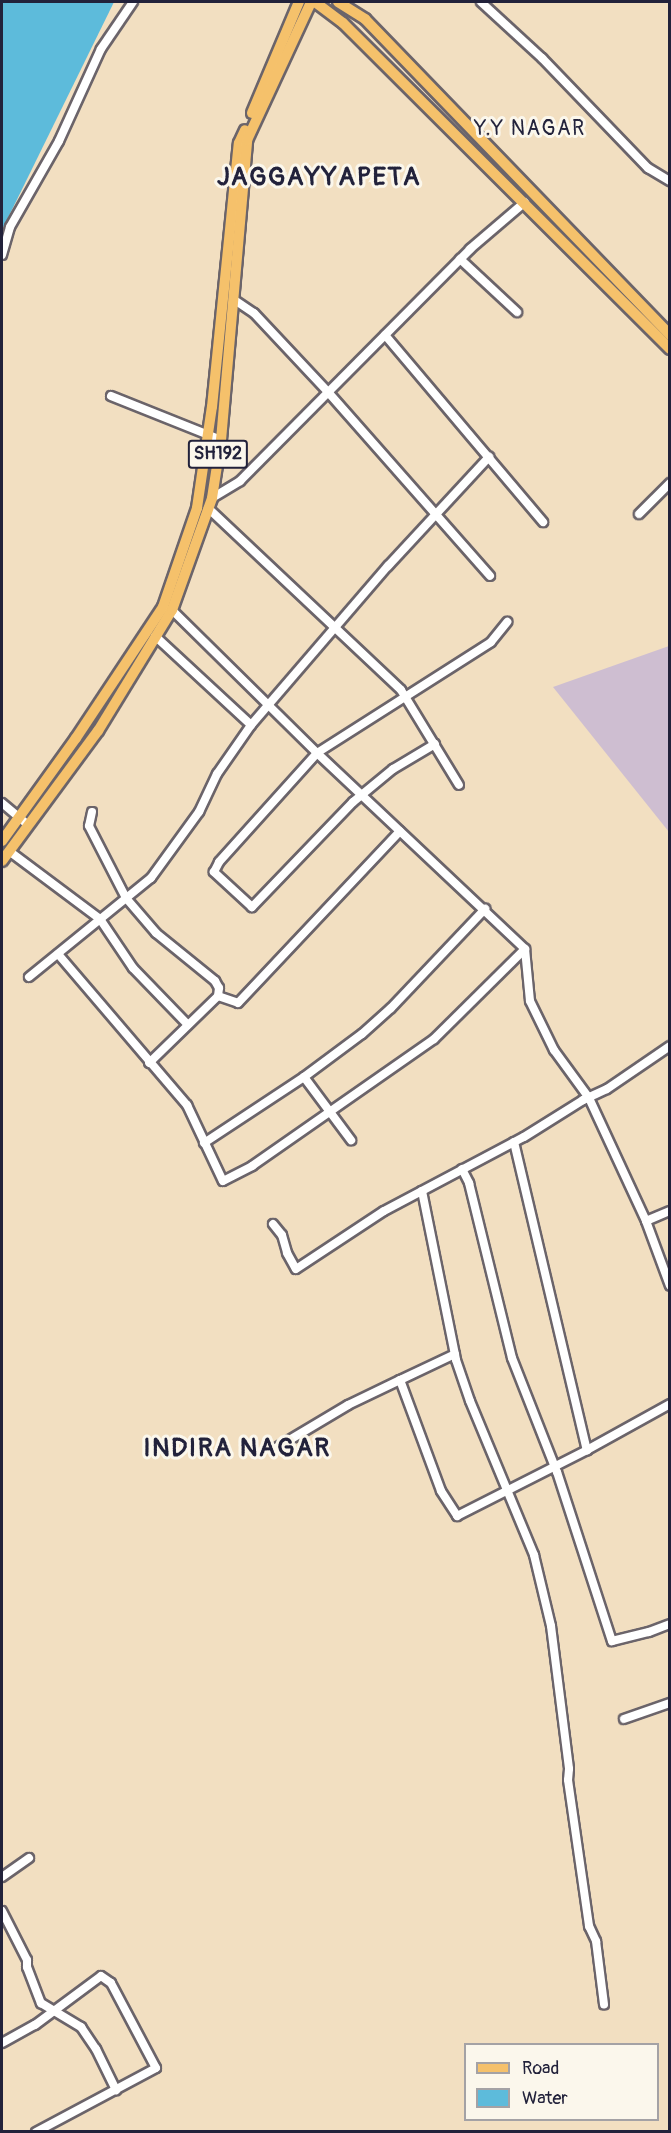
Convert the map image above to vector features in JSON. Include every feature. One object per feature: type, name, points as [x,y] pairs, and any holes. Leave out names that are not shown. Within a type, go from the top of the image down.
[{"type":"main road","name":"SH192","points":[[2,841],[76,738],[163,607],[197,508],[208,435],[240,142],[299,2]]},
{"type":"main road","name":"SH192","points":[[2,861],[98,731],[172,610],[210,503],[221,440],[247,140],[313,2]]},
{"type":"main road","points":[[313,2],[343,23],[525,202],[669,349]]},
{"type":"main road","points":[[338,2],[365,19],[669,334]]},
{"type":"street","points":[[2,255],[10,227],[59,141],[101,49],[133,2]]},
{"type":"street","points":[[481,2],[542,58],[648,168],[669,181]]},
{"type":"street","points":[[459,785],[406,696],[210,503],[240,481],[460,259],[525,202]]},
{"type":"street","points":[[460,259],[517,312]]},
{"type":"street","points":[[233,299],[254,313],[328,392],[490,576]]},
{"type":"street","points":[[385,335],[543,522]]},
{"type":"street","points":[[111,396],[221,440]]},
{"type":"street","points":[[29,977],[151,878],[192,822],[217,774],[251,725],[335,627],[489,457]]},
{"type":"street","points":[[639,514],[669,483]]},
{"type":"street","points":[[172,610],[270,703],[317,753],[525,949],[530,1001],[554,1050],[589,1098],[646,1221],[669,1286]]},
{"type":"street","points":[[435,744],[393,769],[362,795],[252,907],[214,872],[219,862],[317,753],[492,642],[507,622]]},
{"type":"street","points":[[155,636],[251,725]]},
{"type":"street","points":[[2,803],[28,825]]},
{"type":"street","points":[[92,812],[89,826],[126,898],[156,933],[215,981],[219,988],[218,996],[149,1063]]},
{"type":"street","points":[[218,996],[238,1003],[400,831]]},
{"type":"street","points":[[9,851],[100,920],[133,968],[188,1025]]},
{"type":"street","points":[[204,1143],[304,1077],[362,1034],[391,1008],[485,909]]},
{"type":"street","points":[[58,954],[187,1105],[223,1181],[252,1166],[290,1137],[332,1112],[434,1039],[525,949]]},
{"type":"street","points":[[273,1224],[282,1235],[287,1253],[296,1269],[384,1211],[514,1142],[624,1079],[669,1046]]},
{"type":"street","points":[[304,1077],[351,1140]]},
{"type":"street","points":[[514,1142],[587,1450]]},
{"type":"street","points":[[462,1169],[469,1183],[512,1358],[554,1465],[612,1641],[640,1635],[669,1624]]},
{"type":"street","points":[[422,1191],[455,1354],[470,1401],[534,1555],[551,1626],[569,1769],[568,1780],[589,1926],[596,1941],[604,2004]]},
{"type":"street","points":[[646,1221],[669,1211]]},
{"type":"street","points":[[276,1448],[348,1405],[455,1354]]},
{"type":"street","points":[[400,1380],[441,1491],[457,1516],[506,1489],[587,1450],[669,1404]]},
{"type":"street","points":[[624,1719],[669,1703]]},
{"type":"street","points":[[2,1877],[29,1858]]},
{"type":"street","points":[[2,1911],[27,1960],[27,1967],[41,2002],[81,2027],[96,2049],[116,2090]]},
{"type":"street","points":[[2,2043],[35,2025],[101,1976],[111,1983],[156,2068],[36,2132]]},
{"type":"shaded area","points":[[670,646],[669,832],[553,687]]},
{"type":"water","points":[[2,2],[114,2],[2,230]]},
{"type":"district","name":"Y.Y NAGAR","points":[[530,129]]},
{"type":"district","name":"JAGGAYYAPETA","points":[[319,178]]},
{"type":"district","name":"INDIRA NAGAR","points":[[237,1449]]}]
